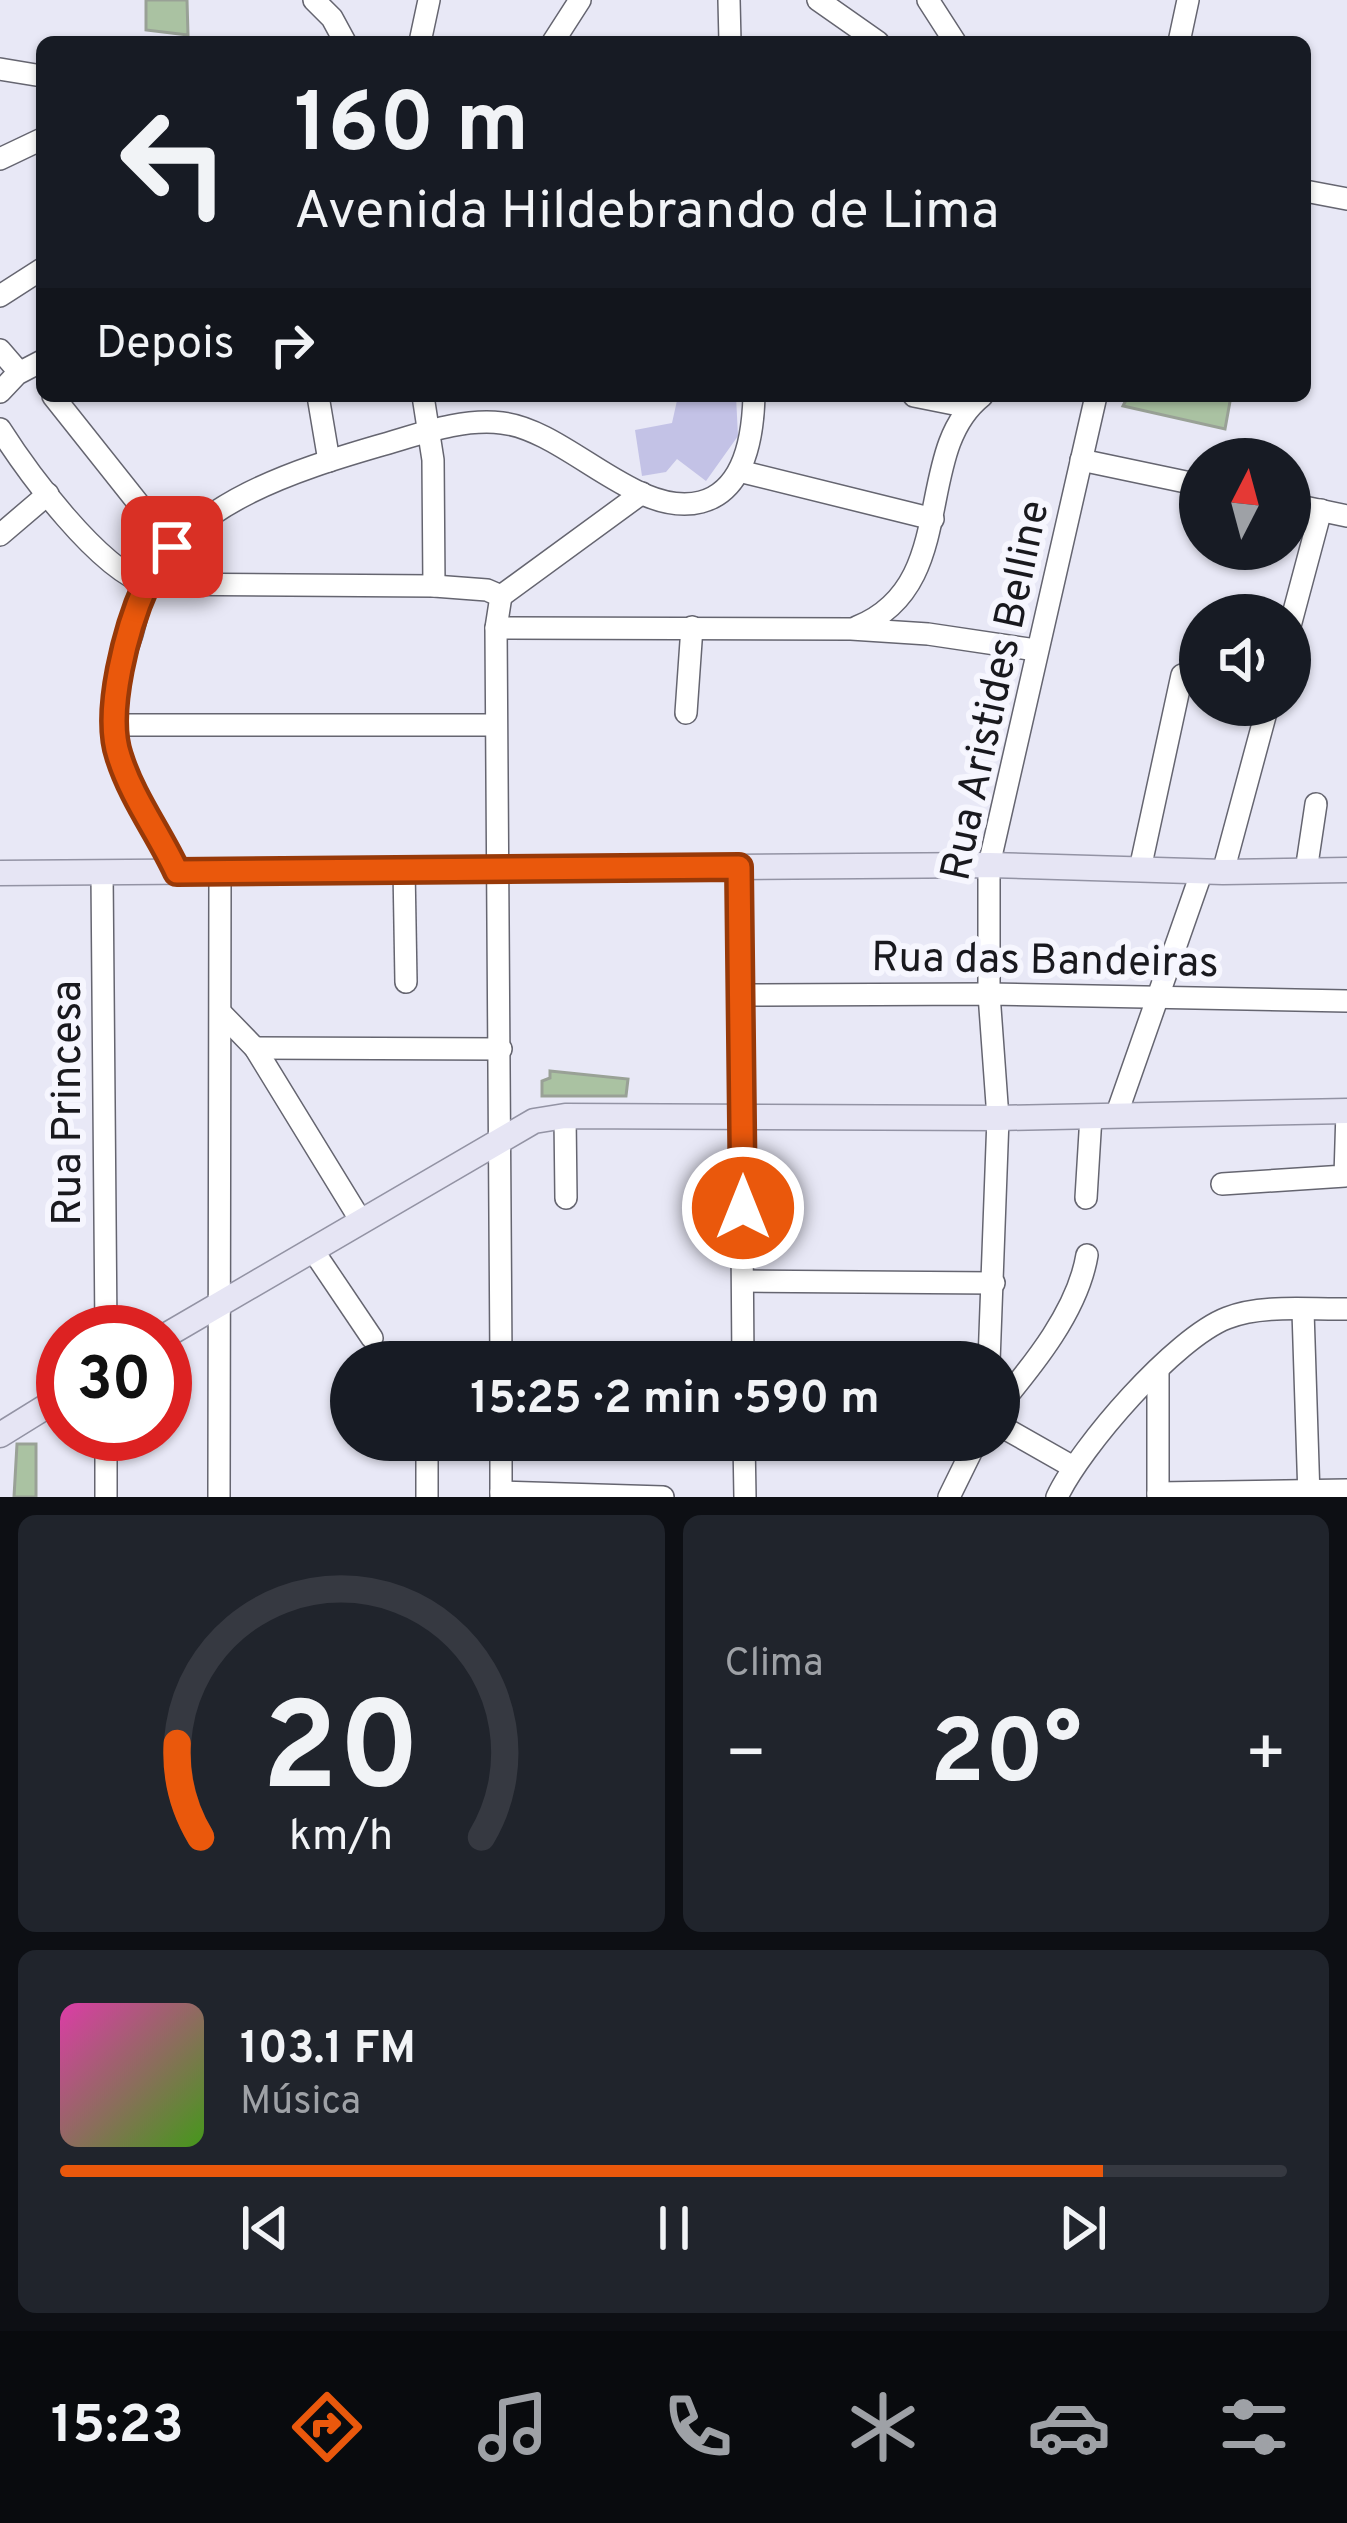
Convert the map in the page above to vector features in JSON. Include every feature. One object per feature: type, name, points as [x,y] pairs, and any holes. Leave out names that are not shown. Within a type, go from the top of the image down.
[{"type":"main road","points":[[0,873],[989,865],[1347,870]]},
{"type":"main road","points":[[192,1320],[533,1120],[565,1116],[998,1118],[1347,1111]]},
{"type":"main road","points":[[0,1435],[36,1413]]},
{"type":"street","points":[[314,0],[342,36]]},
{"type":"street","points":[[421,36],[429,0]]},
{"type":"street","points":[[557,36],[580,0]]},
{"type":"street","points":[[729,0],[730,36]]},
{"type":"street","points":[[818,0],[869,36]]},
{"type":"street","points":[[928,0],[951,36]]},
{"type":"street","points":[[1180,36],[1188,0]]},
{"type":"street","points":[[0,69],[36,75]]},
{"type":"street","points":[[0,159],[36,142]]},
{"type":"street","points":[[1311,192],[1347,199]]},
{"type":"street","points":[[0,296],[36,273]]},
{"type":"street","points":[[0,350],[20,375]]},
{"type":"street","points":[[57,402],[172,547]]},
{"type":"street","points":[[319,402],[329,460]]},
{"type":"street","points":[[424,402],[430,431],[434,586]]},
{"type":"street","points":[[177,872],[131,786],[117,752],[113,725],[118,675],[147,584],[172,547],[254,490],[329,460],[473,422],[522,426],[642,493],[695,504],[713,498],[739,471],[748,450],[753,402]]},
{"type":"street","points":[[928,634],[908,615],[911,584],[955,430],[974,402]]},
{"type":"street","name":"Rua Aristides Belline","points":[[990,1341],[998,1118],[988,994],[989,865],[1092,402]]},
{"type":"street","points":[[0,429],[48,494],[124,573],[147,584],[434,586],[487,590],[502,596]]},
{"type":"street","points":[[1081,460],[1179,481]]},
{"type":"street","points":[[739,471],[933,519]]},
{"type":"street","points":[[501,1341],[496,628],[502,596],[642,493]]},
{"type":"street","points":[[0,535],[48,494]]},
{"type":"street","points":[[1311,508],[1347,515]]},
{"type":"street","points":[[1299,594],[1321,510]]},
{"type":"street","points":[[851,629],[879,618],[911,584]]},
{"type":"street","points":[[686,712],[692,627]]},
{"type":"street","points":[[496,628],[851,629],[928,634],[1036,650]]},
{"type":"street","points":[[1140,869],[1179,689]]},
{"type":"street","points":[[113,725],[496,725]]},
{"type":"street","points":[[1086,1198],[1104,1116],[1213,871],[1261,726]]},
{"type":"street","points":[[1306,871],[1316,804]]},
{"type":"street","points":[[739,867],[743,1341]]},
{"type":"street","points":[[404,868],[406,982]]},
{"type":"street","points":[[219,1497],[220,872]]},
{"type":"street","name":"Rua Princesa","points":[[102,873],[106,1305]]},
{"type":"street","name":"Rua das Bandeiras","points":[[742,995],[1347,1001]]},
{"type":"street","points":[[222,1014],[255,1048],[361,1221]]},
{"type":"street","points":[[255,1048],[500,1049]]},
{"type":"street","points":[[1222,1184],[1345,1177],[1347,1111]]},
{"type":"street","points":[[565,1116],[566,1198]]},
{"type":"street","points":[[312,1249],[372,1338]]},
{"type":"street","points":[[1020,1380],[1065,1310],[1087,1255]]},
{"type":"street","points":[[743,1281],[994,1283]]},
{"type":"street","points":[[1058,1497],[1073,1467],[1104,1426],[1201,1334],[1228,1318],[1263,1311],[1347,1309]]},
{"type":"street","points":[[1303,1311],[1309,1494]]},
{"type":"street","points":[[1158,1371],[1158,1495],[1347,1490]]},
{"type":"street","points":[[1020,1437],[1073,1467]]},
{"type":"street","points":[[106,1461],[106,1497]]},
{"type":"street","points":[[427,1461],[427,1497]]},
{"type":"street","points":[[501,1461],[501,1494],[663,1497]]},
{"type":"street","points":[[744,1461],[745,1497]]},
{"type":"street","points":[[949,1497],[967,1461]]},
{"type":"shaded area","points":[[677,402],[736,402],[738,436],[706,481],[677,459],[666,472],[642,476],[635,430],[672,423]]},
{"type":"building","points":[[146,0],[187,0],[188,35],[146,30]]},
{"type":"building","points":[[1125,402],[1230,402],[1225,429],[1123,406]]},
{"type":"building","points":[[550,1071],[628,1079],[626,1096],[542,1096],[542,1081],[550,1078]]},
{"type":"building","points":[[17,1444],[36,1444],[36,1497],[14,1497]]},
{"type":"route","points":[[172,547],[147,584],[118,675],[113,725],[117,752],[131,786],[177,872],[739,867],[743,1208]]}]
